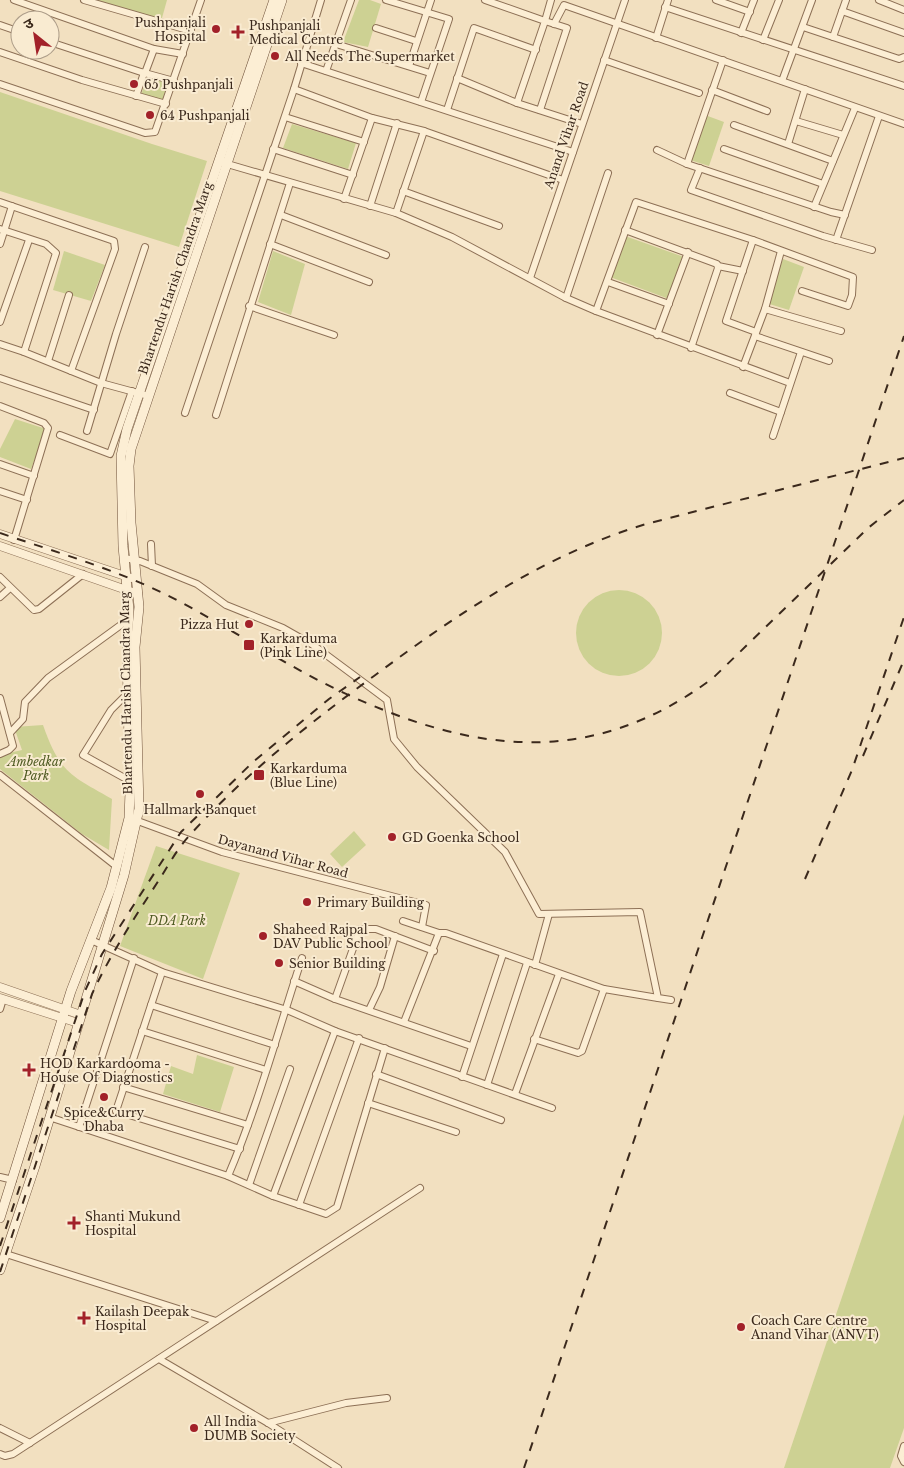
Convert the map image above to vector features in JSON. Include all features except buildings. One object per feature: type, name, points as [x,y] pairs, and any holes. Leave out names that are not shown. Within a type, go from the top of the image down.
[{"type":"main road","name":"Bhartendu Harish Chandra Marg","points":[[223,163],[274,0]]},
{"type":"main road","name":"Bhartendu Harish Chandra Marg","points":[[0,1218],[66,1009],[90,940],[111,888],[116,866],[133,819],[128,693],[129,618],[124,558],[121,456],[140,394],[282,0]]},
{"type":"main road","name":"Bhartendu Harish Chandra Marg","points":[[0,1270],[124,875],[140,778],[136,647],[139,607],[134,560],[129,466],[140,394]]},
{"type":"street","points":[[14,0],[154,49],[183,54]]},
{"type":"street","points":[[84,0],[190,31]]},
{"type":"street","points":[[0,84],[145,133],[152,133],[158,130],[201,0]]},
{"type":"street","points":[[185,413],[285,117],[321,0]]},
{"type":"street","points":[[326,71],[351,0]]},
{"type":"street","points":[[386,0],[449,19],[421,102]]},
{"type":"street","points":[[409,66],[431,0]]},
{"type":"street","points":[[485,0],[567,28],[540,110]]},
{"type":"street","points":[[517,103],[551,0]]},
{"type":"street","name":"Anand Vihar Road","points":[[530,278],[626,0]]},
{"type":"street","points":[[656,38],[668,0]]},
{"type":"street","points":[[716,0],[750,12]]},
{"type":"street","points":[[741,33],[754,0]]},
{"type":"street","points":[[763,40],[778,0]]},
{"type":"street","points":[[782,81],[812,0]]},
{"type":"street","points":[[834,37],[846,0]]},
{"type":"street","points":[[878,0],[904,10]]},
{"type":"street","points":[[554,24],[564,5],[904,124]]},
{"type":"street","points":[[665,7],[904,86]]},
{"type":"street","points":[[842,11],[904,33]]},
{"type":"street","points":[[803,27],[899,59],[904,57]]},
{"type":"street","points":[[376,28],[416,41]]},
{"type":"street","points":[[447,110],[474,28],[536,50]]},
{"type":"street","points":[[336,44],[430,73]]},
{"type":"street","points":[[60,45],[174,81]]},
{"type":"street","points":[[136,96],[154,49]]},
{"type":"street","points":[[0,52],[82,80],[166,104]]},
{"type":"street","points":[[604,60],[699,93]]},
{"type":"street","points":[[687,164],[723,60]]},
{"type":"street","points":[[301,63],[573,152]]},
{"type":"street","points":[[457,78],[517,103],[582,124]]},
{"type":"street","points":[[294,89],[372,118],[424,131],[563,180]]},
{"type":"street","points":[[788,144],[805,89]]},
{"type":"street","points":[[712,90],[767,112]]},
{"type":"street","points":[[814,207],[855,108]]},
{"type":"street","points":[[836,240],[878,116]]},
{"type":"street","points":[[285,117],[364,142]]},
{"type":"street","points":[[344,199],[372,118]]},
{"type":"street","points":[[796,121],[843,135]]},
{"type":"street","points":[[370,206],[397,123]]},
{"type":"street","points":[[734,125],[833,161]]},
{"type":"street","points":[[396,213],[424,131]]},
{"type":"street","points":[[273,149],[353,175]]},
{"type":"street","points":[[724,149],[824,184]]},
{"type":"street","points":[[657,150],[687,164],[814,207],[845,215]]},
{"type":"street","points":[[223,163],[396,213],[452,237],[566,298],[596,311],[691,348],[790,383]]},
{"type":"street","points":[[700,168],[691,190],[836,240],[872,250]]},
{"type":"street","points":[[566,298],[608,173]]},
{"type":"street","points":[[216,415],[290,183]]},
{"type":"street","points":[[403,191],[499,226]]},
{"type":"street","points":[[0,202],[114,241],[114,249],[71,371]]},
{"type":"street","points":[[596,311],[636,202],[753,240],[854,277],[852,295],[848,306],[802,291]]},
{"type":"street","points":[[0,244],[2,230],[12,206]]},
{"type":"street","points":[[281,215],[386,255]]},
{"type":"street","points":[[2,230],[50,246],[56,256],[24,352]]},
{"type":"street","points":[[625,230],[715,262],[718,266],[743,271]]},
{"type":"street","points":[[0,322],[29,240]]},
{"type":"street","points":[[753,240],[726,321],[801,352],[829,361]]},
{"type":"street","points":[[270,244],[369,282]]},
{"type":"street","points":[[87,431],[145,247]]},
{"type":"street","points":[[743,367],[765,309],[781,250]]},
{"type":"street","points":[[657,335],[688,252]]},
{"type":"street","points":[[691,348],[718,266]]},
{"type":"street","points":[[608,282],[668,304]]},
{"type":"street","points":[[48,361],[69,295]]},
{"type":"street","points":[[250,306],[334,335]]},
{"type":"street","points":[[765,309],[841,330]]},
{"type":"street","points":[[0,344],[101,383],[140,394],[110,454],[60,435]]},
{"type":"street","points":[[774,436],[801,352]]},
{"type":"street","points":[[0,378],[94,410]]},
{"type":"street","points":[[730,393],[781,412]]},
{"type":"street","points":[[0,406],[44,423],[48,428],[14,540]]},
{"type":"street","points":[[0,464],[34,476]]},
{"type":"street","points":[[0,491],[26,500]]},
{"type":"street","points":[[0,534],[136,580]]},
{"type":"street","points":[[151,544],[152,566]]},
{"type":"street","points":[[0,546],[138,594]]},
{"type":"street","points":[[124,558],[152,566],[197,584],[226,605],[284,628],[330,656],[388,700],[394,739],[417,767],[505,852],[540,914],[640,912],[658,998]]},
{"type":"street","points":[[0,577],[31,609],[37,610],[83,574]]},
{"type":"street","points":[[0,597],[10,588]]},
{"type":"street","points":[[10,733],[23,719],[25,702],[48,678],[129,618]]},
{"type":"street","points":[[128,693],[111,710],[82,755],[130,781]]},
{"type":"street","points":[[0,698],[10,733],[12,748],[0,754]]},
{"type":"street","points":[[0,775],[116,866]]},
{"type":"street","points":[[0,783],[8,782]]},
{"type":"street","name":"Dayanand Vihar Road","points":[[133,819],[222,852],[426,905],[422,928]]},
{"type":"street","points":[[535,966],[549,914]]},
{"type":"street","points":[[403,921],[422,928],[446,933],[526,963],[604,989],[672,1000]]},
{"type":"street","points":[[336,999],[360,929],[376,929],[434,951]]},
{"type":"street","points":[[404,1022],[440,933]]},
{"type":"street","points":[[368,1010],[380,987],[395,936]]},
{"type":"street","points":[[90,940],[103,944],[162,972],[286,1010],[335,1031],[552,1108]]},
{"type":"street","points":[[462,1077],[503,954]]},
{"type":"street","points":[[78,1127],[134,958]]},
{"type":"street","points":[[228,1176],[240,1149],[302,958]]},
{"type":"street","points":[[487,1085],[526,963]]},
{"type":"street","points":[[162,972],[116,1106],[117,1113],[240,1149]]},
{"type":"street","points":[[515,1094],[559,974]]},
{"type":"street","points":[[294,981],[336,999],[471,1046]]},
{"type":"street","points":[[0,987],[66,1009],[80,1019]]},
{"type":"street","points":[[534,1039],[580,1053],[584,1050],[604,989]]},
{"type":"street","points":[[0,1009],[2,998],[63,1018],[80,1019]]},
{"type":"street","points":[[151,1005],[275,1045]]},
{"type":"street","points":[[273,1196],[335,1031]]},
{"type":"street","points":[[142,1032],[266,1070]]},
{"type":"street","points":[[299,1205],[359,1038]]},
{"type":"street","points":[[49,1117],[228,1176],[273,1196],[326,1214],[337,1207],[385,1048]]},
{"type":"street","points":[[249,1186],[290,1069]]},
{"type":"street","points":[[376,1074],[501,1120]]},
{"type":"street","points":[[123,1087],[248,1125]]},
{"type":"street","points":[[368,1103],[456,1132]]},
{"type":"street","points":[[0,1178],[13,1180]]},
{"type":"street","points":[[0,1454],[9,1456],[30,1443],[420,1188]]},
{"type":"street","points":[[6,1254],[216,1321]]},
{"type":"street","points":[[159,1359],[268,1422],[338,1468]]},
{"type":"street","points":[[268,1422],[346,1403],[387,1398]]},
{"type":"street","points":[[0,1428],[30,1443]]},
{"type":"street","points":[[904,1446],[901,1456],[904,1462]]},
{"type":"green space","points":[[91,0],[167,0],[162,18],[125,12]]},
{"type":"green space","points":[[359,0],[370,0],[381,4],[368,47],[343,42]]},
{"type":"green space","points":[[148,75],[168,81],[162,102],[141,95]]},
{"type":"green space","points":[[0,92],[207,161],[179,247],[0,191]]},
{"type":"green space","points":[[705,115],[724,122],[709,166],[690,160]]},
{"type":"green space","points":[[292,124],[356,143],[348,169],[283,148]]},
{"type":"green space","points":[[625,236],[684,257],[669,299],[610,277]]},
{"type":"green space","points":[[64,251],[105,265],[91,301],[53,290]]},
{"type":"green space","points":[[273,251],[305,264],[291,315],[258,302]]},
{"type":"green space","points":[[783,259],[804,267],[789,310],[766,303]]},
{"type":"green space","points":[[15,419],[46,429],[31,469],[0,457],[0,449]]},
{"type":"green space","points":[[619,590],[636,593],[650,602],[659,616],[662,633],[659,650],[650,664],[636,673],[619,676],[602,673],[588,664],[579,650],[576,633],[579,616],[588,602],[602,593]]},
{"type":"green space","name":"Ambedkar Park","points":[[43,725],[55,753],[68,771],[76,778],[112,799],[109,850],[82,834],[0,769],[0,755],[22,750],[14,727]]},
{"type":"green space","points":[[354,831],[366,845],[342,867],[330,854]]},
{"type":"green space","name":"DDA Park","points":[[156,846],[240,873],[203,979],[120,946]]},
{"type":"green space","points":[[197,1055],[234,1067],[220,1112],[163,1094],[171,1066],[193,1074]]},
{"type":"green space","points":[[904,1114],[904,1428],[890,1468],[784,1468]]},
{"type":"railway","points":[[524,1468],[904,336]]},
{"type":"railway","points":[[0,1272],[92,994],[99,979],[181,846],[231,792],[325,713],[405,653],[470,609],[538,569],[573,552],[646,524],[904,458]]},
{"type":"railway","points":[[0,533],[85,561],[167,595],[318,680],[389,712],[436,728],[483,738],[530,742],[575,739],[621,728],[667,708],[713,678],[868,528],[904,500]]},
{"type":"railway","points":[[805,879],[852,770],[904,617]]},
{"type":"railway","points":[[863,756],[904,660]]},
{"type":"railway","points":[[0,1246],[85,991],[102,954],[181,832],[253,762],[329,699],[360,677]]},
{"type":"place","name":"Pushpanjali Hospital","points":[[216,29]]},
{"type":"place","name":"Pushpanjali Medical Centre","points":[[238,32]]},
{"type":"place","name":"All Needs The Supermarket","points":[[275,56]]},
{"type":"place","name":"65 Pushpanjali","points":[[134,84]]},
{"type":"place","name":"64 Pushpanjali","points":[[150,115]]},
{"type":"place","name":"Pizza Hut","points":[[249,624]]},
{"type":"place","name":"Karkarduma (Pink Line)","points":[[249,645]]},
{"type":"place","name":"Karkarduma (Blue Line)","points":[[259,775]]},
{"type":"place","name":"Hallmark Banquet","points":[[200,794]]},
{"type":"place","name":"GD Goenka School","points":[[392,837]]},
{"type":"place","name":"Primary Building","points":[[307,902]]},
{"type":"place","name":"Shaheed Rajpal DAV Public School","points":[[263,936]]},
{"type":"place","name":"Senior Building","points":[[279,963]]},
{"type":"place","name":"HOD Karkardooma - House Of Diagnostics","points":[[29,1070]]},
{"type":"place","name":"Spice&Curry Dhaba","points":[[104,1097]]},
{"type":"place","name":"Shanti Mukund Hospital","points":[[74,1223]]},
{"type":"place","name":"Kailash Deepak Hospital","points":[[84,1318]]},
{"type":"place","name":"Coach Care Centre Anand Vihar (ANVT)","points":[[741,1327]]},
{"type":"place","name":"All India DUMB Society","points":[[194,1428]]}]
